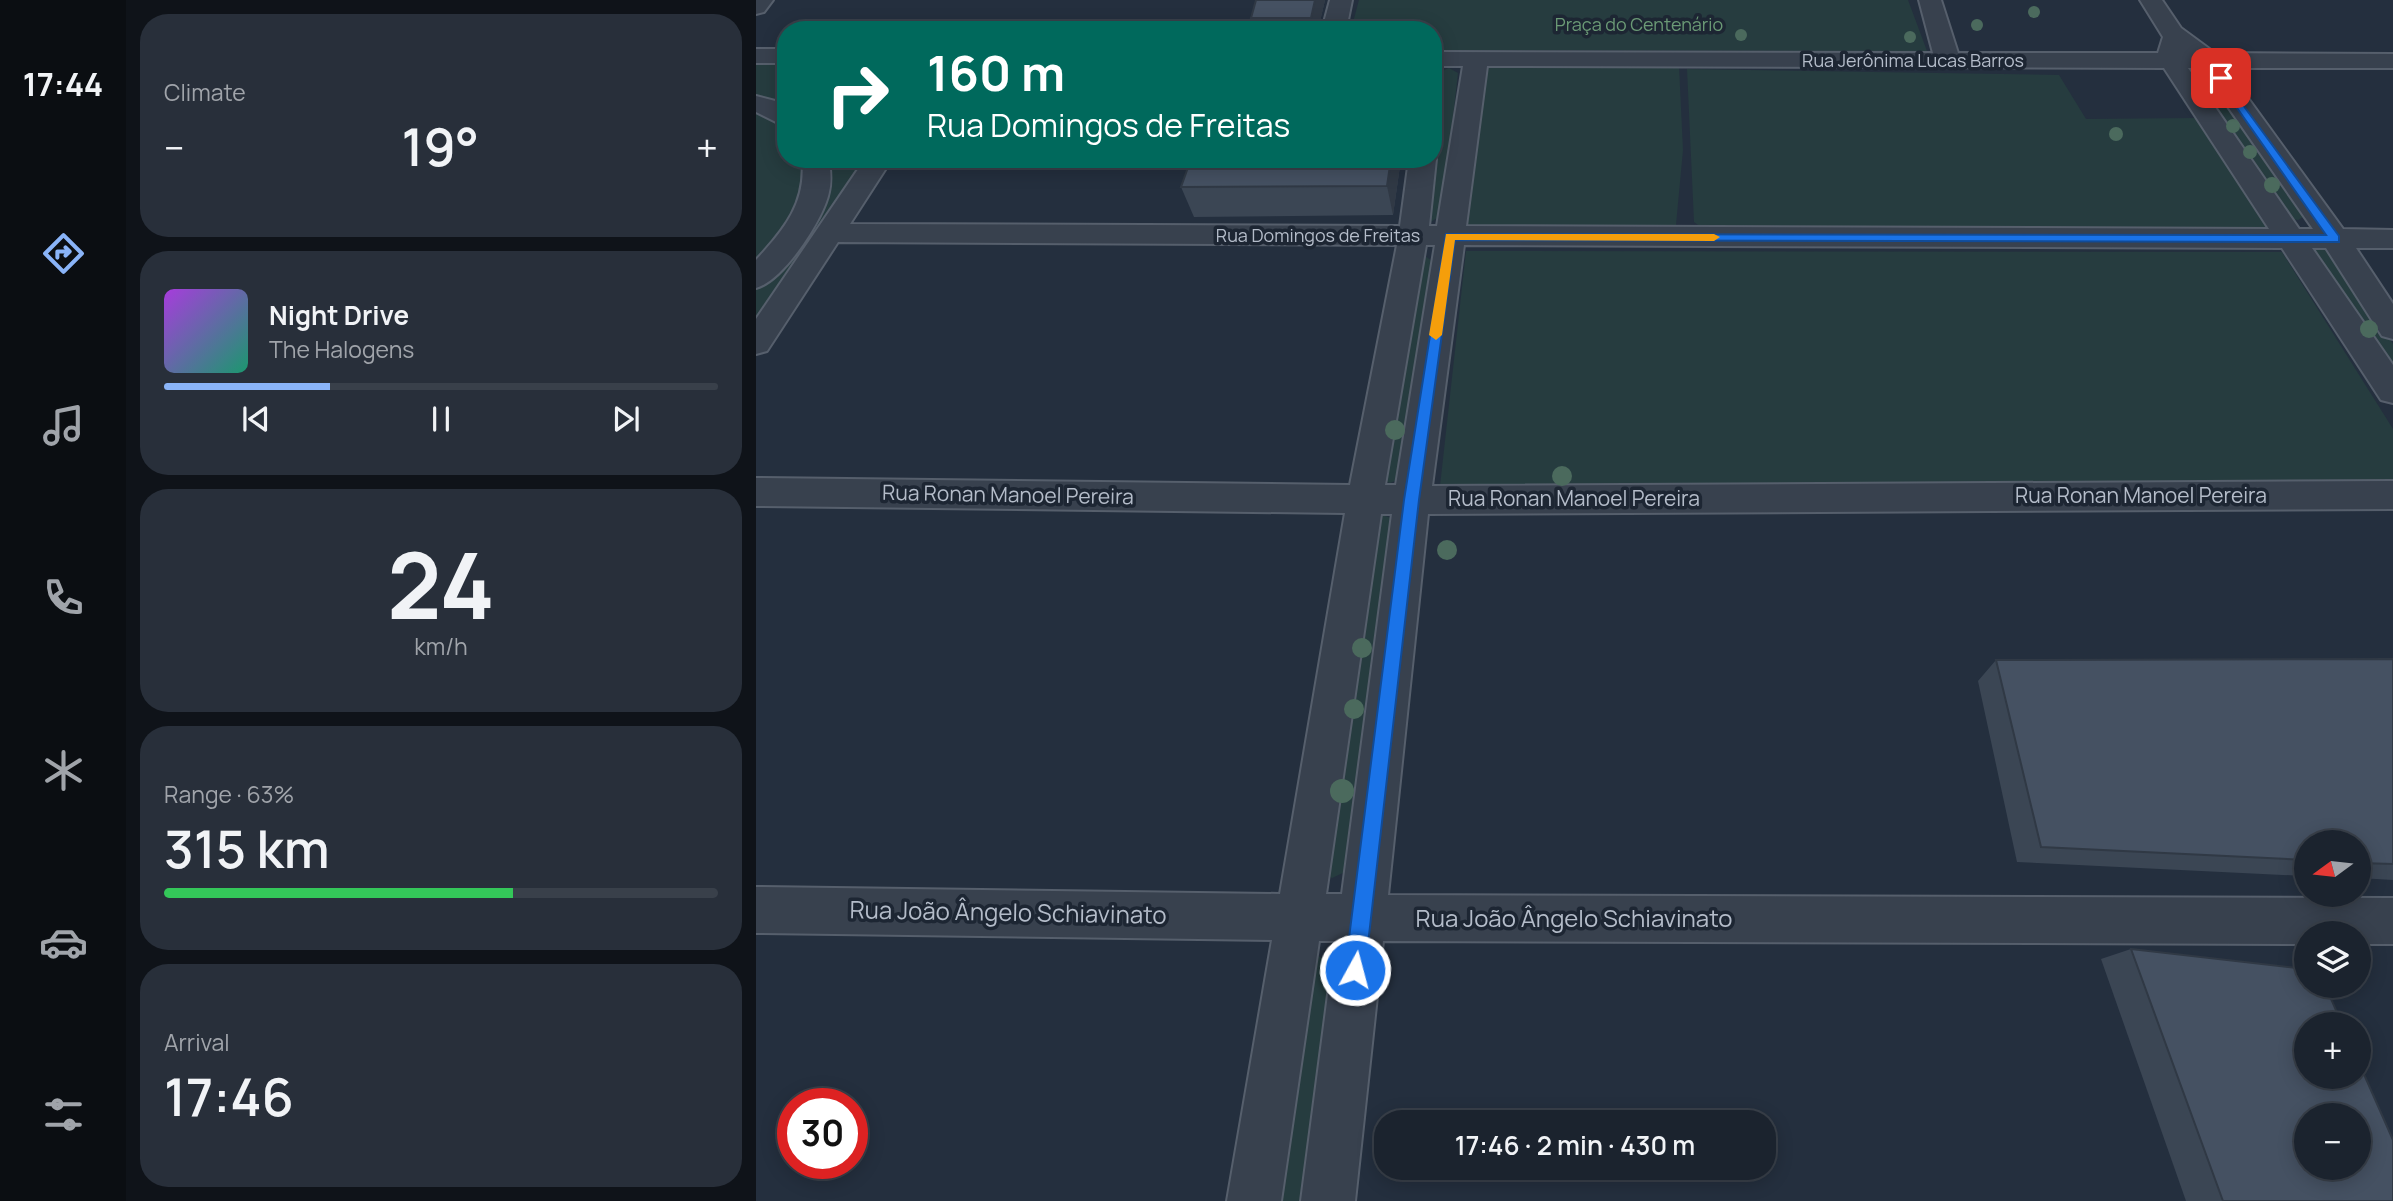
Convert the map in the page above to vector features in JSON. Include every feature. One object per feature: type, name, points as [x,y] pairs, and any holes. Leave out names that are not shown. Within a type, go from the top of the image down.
[{"type":"street","points":[[756,7],[762,0]]},
{"type":"street","points":[[1336,21],[1341,0]]},
{"type":"street","points":[[1930,0],[1948,61]]},
{"type":"street","points":[[2151,0],[2171,46],[2220,132],[2393,391]]},
{"type":"street","name":"Rua Jerônima Lucas Barros","points":[[1442,65],[1476,60],[1948,61],[2171,46],[2208,60],[2393,61]]},
{"type":"street","points":[[756,56],[777,57]]},
{"type":"street","points":[[1254,1201],[1365,499],[1476,60]]},
{"type":"street","points":[[2208,60],[2335,239],[2393,328]]},
{"type":"street","points":[[756,104],[770,107],[777,112]]},
{"type":"street","points":[[2220,132],[2260,132]]},
{"type":"street","points":[[756,278],[799,230],[820,178],[817,168]]},
{"type":"street","points":[[756,343],[873,168]]},
{"type":"street","points":[[1328,1201],[1412,500],[1431,237],[1424,168]]},
{"type":"street","name":"Rua Domingos de Freitas","points":[[831,233],[2393,239]]},
{"type":"street","name":"Rua Ronan Manoel Pereira","points":[[756,492],[1412,500],[2393,495]]},
{"type":"street","name":"Rua João Ângelo Schiavinato","points":[[756,910],[1361,918],[2393,921]]},
{"type":"green space","name":"Praça do Centenário","points":[[1359,0],[1908,0],[1927,51],[1442,50],[1442,21],[1353,21]]},
{"type":"green space","points":[[756,64],[777,64],[777,168],[859,168],[756,321]]},
{"type":"green space","points":[[1679,66],[1683,150],[1676,225],[1465,229],[1488,67]]},
{"type":"green space","points":[[1449,68],[1458,73],[1442,215],[1429,223],[1432,168],[1442,168],[1442,71]]},
{"type":"green space","points":[[2188,68],[2202,68],[2304,213],[2303,217],[2298,220],[2287,218],[2187,71]]},
{"type":"green space","points":[[1687,69],[2059,75],[2086,119],[2195,118],[2270,231],[1705,230],[1694,222]]},
{"type":"green space","points":[[2322,246],[2330,251],[2393,344],[2393,386],[2306,247]]},
{"type":"green space","points":[[1466,251],[2282,252],[2393,429],[2393,480],[1440,486]]},
{"type":"green space","points":[[1421,253],[1432,261],[1407,471],[1402,478],[1390,483],[1382,479]]},
{"type":"green space","points":[[1379,514],[1391,518],[1395,525],[1347,871],[1332,878],[1321,872]]},
{"type":"green space","points":[[1318,956],[1333,963],[1311,1201],[1264,1201],[1305,965]]},
{"type":"building","points":[[1256,0],[1315,0],[1311,18],[1251,18]]},
{"type":"building","points":[[1188,168],[1390,168],[1387,186],[1181,187]]},
{"type":"building","points":[[2393,659],[2393,864],[2371,863],[2371,830],[2294,830],[2294,859],[2041,847],[1996,660]]},
{"type":"building","points":[[2131,949],[2294,968],[2294,998],[2331,998],[2337,1012],[2294,1012],[2294,1089],[2370,1089],[2393,1140],[2393,1201],[2223,1201]]},
{"type":"slow traffic","points":[[1436,335],[1450,237],[1714,237]]},
{"type":"route","points":[[1355,970],[1412,500],[1450,237],[2335,239],[2221,78]]}]
